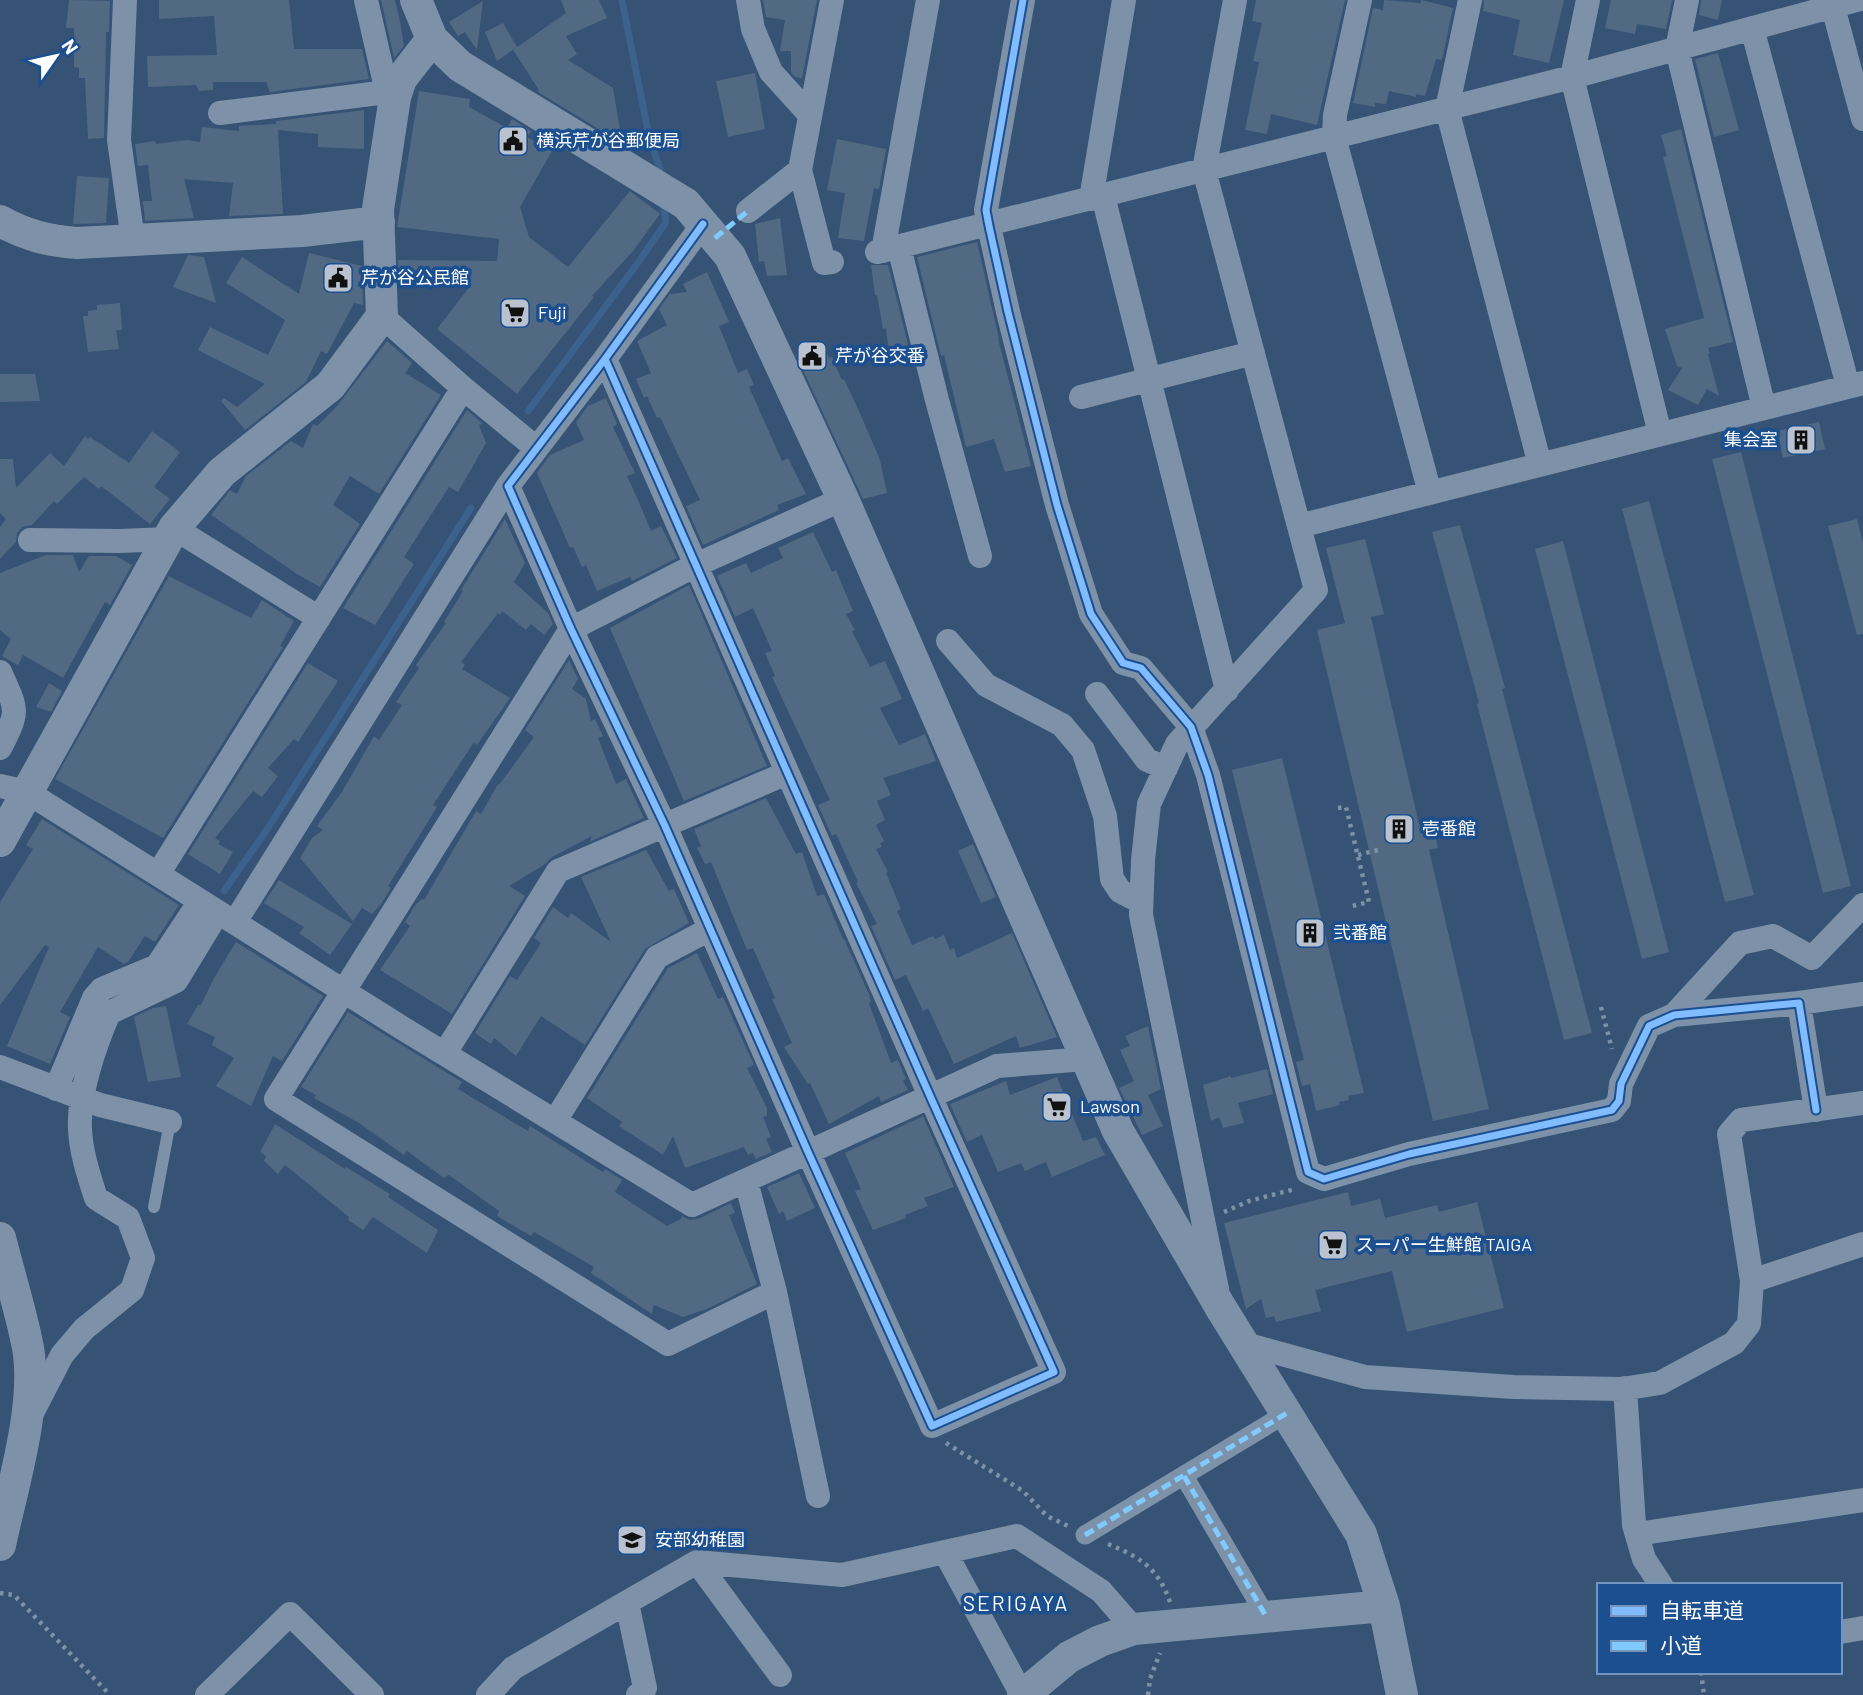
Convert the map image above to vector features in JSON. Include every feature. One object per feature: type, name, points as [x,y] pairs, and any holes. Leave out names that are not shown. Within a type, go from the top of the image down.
[{"type":"street","points":[[125,0],[119,140],[132,240]]},
{"type":"street","points":[[0,841],[14,789],[171,534],[222,472],[330,386],[382,316],[378,209],[391,94],[366,0]]},
{"type":"street","points":[[416,0],[432,39],[460,66],[638,176],[694,214],[730,256],[843,499],[1118,1131],[1221,1308],[1360,1534],[1384,1606],[1402,1695]]},
{"type":"street","points":[[748,0],[753,29],[771,72],[810,115]]},
{"type":"street","points":[[832,0],[800,170],[824,263],[832,262]]},
{"type":"street","points":[[928,0],[886,250],[937,400],[980,556]]},
{"type":"street","points":[[1023,0],[986,210],[1008,312],[1057,505],[1091,614],[1123,663],[1141,668],[1191,727],[1208,775],[1308,1172],[1317,1183],[1409,1154],[1612,1110],[1619,1101],[1621,1084],[1649,1026],[1674,1015],[1863,994]]},
{"type":"street","points":[[1124,0],[1097,198],[1149,380],[1227,690]]},
{"type":"street","points":[[1221,1308],[1211,1217],[1141,915],[1149,804],[1177,744],[1316,590],[1204,170],[1235,0]]},
{"type":"street","points":[[1360,0],[1335,115],[1334,138],[1430,493]]},
{"type":"street","points":[[1470,0],[1447,109],[1540,465]]},
{"type":"street","points":[[1588,0],[1572,77],[1660,434]]},
{"type":"street","points":[[1687,0],[1677,49],[1765,408]]},
{"type":"street","points":[[886,250],[1572,77],[1677,49],[1765,17],[1833,7],[1857,0]]},
{"type":"street","points":[[1833,7],[1863,119]]},
{"type":"street","points":[[1299,526],[1856,385],[1765,17]]},
{"type":"street","points":[[220,113],[391,94],[432,39]]},
{"type":"street","points":[[748,211],[800,170]]},
{"type":"street","points":[[24,1430],[62,1355],[84,1329],[132,1290],[144,1258],[128,1217],[96,1198],[87,1169],[80,1128],[83,1099],[97,1041],[102,989],[167,973],[218,912],[508,486],[605,359],[694,214]]},
{"type":"street","points":[[0,221],[20,232],[51,241],[77,243],[302,231],[379,222]]},
{"type":"street","points":[[382,316],[463,388],[536,447]]},
{"type":"street","points":[[1081,397],[1253,353]]},
{"type":"street","points":[[508,486],[571,629],[665,827],[807,1152],[932,1426],[1054,1372],[929,1096],[605,359]]},
{"type":"street","points":[[158,874],[463,388]]},
{"type":"street","points":[[775,1292],[668,1344],[276,1099],[571,629],[695,565],[843,499]]},
{"type":"street","points":[[30,540],[120,541],[171,534],[318,618]]},
{"type":"street","points":[[948,641],[986,685],[1062,725],[1083,750],[1105,816],[1112,879],[1119,891],[1141,902]]},
{"type":"street","points":[[0,672],[15,704],[15,719],[0,748]]},
{"type":"street","points":[[1097,694],[1146,760],[1166,768]]},
{"type":"street","points":[[445,1053],[558,871],[787,773]]},
{"type":"street","points":[[14,789],[158,874],[692,1205],[997,1066],[1086,1059]]},
{"type":"street","points":[[1674,1015],[1740,943],[1773,936],[1812,958],[1863,905]]},
{"type":"street","points":[[555,1121],[657,957],[710,929]]},
{"type":"street","points":[[1799,1003],[1816,1110]]},
{"type":"street","points":[[57,1089],[101,1005]]},
{"type":"street","points":[[0,1067],[83,1099],[170,1122]]},
{"type":"street","points":[[1245,1344],[1364,1377],[1489,1387],[1625,1388],[1660,1383],[1734,1343],[1749,1324],[1752,1281],[1730,1134],[1741,1120],[1863,1103]]},
{"type":"street","points":[[746,1181],[775,1292],[818,1496]]},
{"type":"street","points":[[0,1238],[28,1350],[30,1390],[0,1545]]},
{"type":"street","points":[[1752,1281],[1863,1244]]},
{"type":"street","points":[[1625,1388],[1633,1525],[1644,1559],[1660,1583]]},
{"type":"street","points":[[1085,1535],[1287,1413]]},
{"type":"street","points":[[1184,1476],[1266,1618]]},
{"type":"street","points":[[1637,1534],[1863,1500]]},
{"type":"street","points":[[488,1695],[513,1668],[697,1562],[842,1575],[1017,1536],[1101,1591],[1134,1629]]},
{"type":"street","points":[[945,1552],[1023,1695],[1069,1657],[1134,1629],[1384,1606]]},
{"type":"street","points":[[697,1562],[780,1675]]},
{"type":"street","points":[[627,1603],[645,1688],[638,1695]]},
{"type":"street","points":[[207,1695],[290,1614],[357,1690]]},
{"type":"street","points":[[1842,1632],[1863,1628]]},
{"type":"lane","points":[[155,1207],[170,1122]]},
{"type":"path","points":[[1338,808],[1346,807],[1369,902],[1348,907]]},
{"type":"path","points":[[1358,855],[1378,850]]},
{"type":"path","points":[[1601,1007],[1615,1061]]},
{"type":"path","points":[[1211,1217],[1249,1201],[1317,1183]]},
{"type":"path","points":[[0,1593],[14,1595],[110,1695]]},
{"type":"path","points":[[1701,1674],[1704,1695]]},
{"type":"building","points":[[69,0],[110,1],[109,32],[106,32],[104,138],[88,139],[85,78],[79,78],[79,68],[74,67],[74,28],[66,28]]},
{"type":"building","points":[[159,0],[289,0],[294,49],[362,49],[369,79],[270,92],[266,82],[213,82],[213,90],[199,91],[196,85],[148,87],[147,56],[217,55],[214,16],[159,19]]},
{"type":"building","points":[[381,0],[395,0],[400,21],[404,46],[394,58]]},
{"type":"building","points":[[561,0],[599,0],[607,18],[566,36],[577,54],[568,60],[613,88],[620,130],[615,139],[538,92],[513,50],[566,13]]},
{"type":"building","points":[[763,0],[817,0],[802,78],[795,77],[791,72],[791,51],[780,51],[785,20],[766,17]]},
{"type":"building","points":[[1256,0],[1345,0],[1317,125],[1271,114],[1267,134],[1245,130],[1259,62],[1253,61],[1262,23],[1252,21]]},
{"type":"building","points":[[1384,0],[1421,3],[1421,0],[1453,8],[1442,60],[1436,59],[1425,96],[1416,94],[1416,97],[1389,91],[1386,104],[1375,103],[1375,107],[1353,103],[1373,8],[1383,10]]},
{"type":"building","points":[[1484,0],[1564,0],[1549,63],[1513,55],[1520,20],[1483,11]]},
{"type":"building","points":[[1611,0],[1672,0],[1666,29],[1637,24],[1635,34],[1605,28]]},
{"type":"building","points":[[1701,0],[1722,0],[1718,20],[1699,15]]},
{"type":"building","points":[[483,1],[477,50],[465,32],[458,36],[449,22]]},
{"type":"building","points":[[503,23],[517,47],[497,61],[485,32]]},
{"type":"building","points":[[1718,53],[1739,130],[1714,137],[1695,59]]},
{"type":"building","points":[[755,73],[765,129],[728,137],[716,81]]},
{"type":"building","points":[[419,91],[470,99],[469,107],[507,128],[512,119],[531,131],[527,137],[552,151],[520,207],[529,237],[568,267],[630,191],[660,214],[634,250],[592,296],[594,297],[517,394],[437,329],[471,285],[399,288],[398,260],[497,261],[499,239],[397,227]]},
{"type":"building","points":[[364,110],[364,149],[318,147],[318,134],[278,130],[283,214],[229,216],[233,183],[184,179],[194,218],[145,221],[143,201],[152,201],[148,165],[138,166],[135,144],[187,140],[200,142],[202,127],[239,131],[239,126],[276,124],[276,121]]},
{"type":"building","points":[[1681,129],[1733,342],[1708,348],[1719,396],[1707,389],[1698,405],[1668,390],[1682,368],[1677,366],[1665,329],[1704,318],[1663,157],[1667,156],[1661,135]]},
{"type":"building","points":[[837,139],[886,149],[879,189],[874,188],[864,241],[838,238],[845,193],[827,190]]},
{"type":"building","points":[[77,176],[109,178],[106,223],[73,224]]},
{"type":"building","points":[[780,218],[787,275],[767,276],[764,261],[759,262],[755,224]]},
{"type":"building","points":[[977,242],[998,339],[1031,466],[1005,472],[994,439],[966,447],[917,257]]},
{"type":"building","points":[[309,253],[362,266],[363,305],[354,303],[327,354],[321,351],[306,382],[245,430],[221,401],[224,398],[237,407],[265,384],[198,350],[210,327],[268,355],[285,320],[226,283],[242,257],[299,294]]},
{"type":"building","points":[[188,255],[204,257],[216,303],[173,287]]},
{"type":"building","points":[[871,265],[888,265],[912,360],[894,363],[893,353],[889,353]]},
{"type":"building","points":[[707,272],[729,322],[719,326],[738,373],[747,369],[754,385],[749,387],[782,461],[788,458],[806,494],[777,505],[779,510],[703,545],[686,506],[700,500],[660,417],[657,418],[647,396],[644,398],[636,379],[651,373],[637,341],[667,325],[659,309],[670,294],[687,292],[683,284]]},
{"type":"building","points":[[120,303],[122,330],[116,330],[119,349],[88,352],[83,316],[88,316],[88,311],[97,310],[97,305]]},
{"type":"building","points":[[387,341],[412,363],[405,373],[441,395],[379,494],[350,476],[333,505],[360,524],[320,587],[211,515],[230,490],[237,494],[246,476],[291,441],[303,448],[313,424],[317,426],[337,406]]},
{"type":"building","points":[[821,342],[829,358],[832,357],[859,411],[880,460],[887,493],[863,499],[796,355]]},
{"type":"building","points":[[0,374],[35,374],[40,401],[0,402]]},
{"type":"building","points":[[606,398],[617,424],[613,427],[635,473],[627,476],[651,531],[661,526],[677,558],[632,581],[630,577],[597,591],[586,565],[582,567],[573,547],[570,548],[537,473],[550,455],[584,440],[576,422],[588,406]]},
{"type":"building","points":[[467,410],[483,424],[479,425],[486,443],[458,492],[449,487],[404,557],[414,564],[375,625],[343,608]]},
{"type":"building","name":"集会室","points":[[1819,422],[1825,449],[1783,458],[1777,431]]},
{"type":"building","points":[[152,431],[180,452],[154,487],[170,499],[150,524],[101,486],[99,489],[84,477],[57,504],[54,501],[32,525],[22,527],[17,533],[16,542],[0,559],[0,527],[6,519],[0,513],[0,459],[13,459],[16,488],[50,453],[64,466],[85,436],[129,463]]},
{"type":"building","points":[[1741,452],[1851,886],[1823,893],[1712,459]]},
{"type":"building","points":[[1649,501],[1754,895],[1725,902],[1622,509]]},
{"type":"building","points":[[505,519],[525,563],[514,582],[548,613],[553,624],[544,635],[531,624],[526,630],[502,611],[461,662],[465,665],[462,669],[510,698],[477,745],[474,742],[433,805],[437,807],[388,886],[391,888],[381,904],[372,914],[362,908],[353,921],[300,858],[312,838],[323,830],[317,826],[342,792],[374,736],[379,740],[402,705],[396,702],[419,668],[416,665],[446,623],[444,622],[463,591],[461,590]]},
{"type":"building","points":[[1857,519],[1863,543],[1863,634],[1857,635],[1828,526]]},
{"type":"building","points":[[1460,525],[1505,688],[1502,689],[1592,1033],[1564,1040],[1477,704],[1479,703],[1432,532]]},
{"type":"building","points":[[813,532],[832,572],[836,570],[853,611],[846,614],[870,667],[885,661],[902,699],[880,708],[899,745],[925,734],[936,761],[883,778],[891,795],[877,801],[885,820],[876,825],[884,841],[880,843],[882,847],[876,849],[888,872],[886,873],[901,909],[897,911],[912,945],[933,936],[935,939],[944,935],[950,950],[954,948],[957,958],[1012,933],[1057,1037],[1020,1048],[1016,1036],[954,1064],[928,1008],[923,1011],[906,975],[895,980],[871,926],[877,924],[856,883],[858,882],[836,834],[832,836],[818,805],[830,800],[772,677],[775,676],[765,653],[772,651],[753,608],[735,617],[717,576],[746,563],[751,573],[783,558],[778,548]]},
{"type":"building","name":"壱番館","points":[[1365,539],[1384,614],[1371,617],[1419,824],[1432,821],[1438,848],[1429,850],[1489,1109],[1433,1121],[1317,630],[1345,623],[1326,548]]},
{"type":"building","points":[[1563,541],[1669,952],[1642,959],[1535,549]]},
{"type":"building","points":[[46,555],[73,555],[79,572],[89,556],[116,556],[132,565],[110,605],[105,602],[63,678],[23,655],[18,665],[2,656],[11,639],[0,630],[0,573]]},
{"type":"building","points":[[169,576],[251,618],[262,600],[294,621],[280,646],[283,647],[163,838],[55,779]]},
{"type":"building","points":[[689,585],[767,766],[684,801],[610,628]]},
{"type":"building","points":[[569,660],[578,679],[572,689],[586,699],[591,721],[595,719],[603,736],[598,738],[616,784],[626,779],[644,818],[589,842],[592,836],[552,857],[544,865],[509,886],[525,896],[452,1014],[380,970],[410,926],[405,922],[416,904],[424,900],[476,811],[481,814],[498,784],[534,737],[525,730]]},
{"type":"building","points":[[308,663],[338,681],[298,742],[294,739],[268,768],[278,776],[262,797],[253,791],[215,838],[220,841],[218,844],[233,852],[220,874],[188,854]]},
{"type":"building","points":[[49,683],[62,691],[51,712],[36,707]]},
{"type":"building","name":"弐番館","points":[[1282,758],[1364,1093],[1348,1096],[1349,1100],[1339,1102],[1340,1105],[1316,1111],[1310,1084],[1302,1086],[1296,1062],[1304,1060],[1232,770]]},
{"type":"building","points":[[766,798],[796,854],[802,852],[817,896],[824,894],[869,994],[869,1003],[891,1063],[898,1060],[906,1079],[903,1081],[908,1090],[881,1102],[879,1096],[829,1124],[810,1083],[808,1084],[784,1047],[792,1043],[753,948],[747,950],[711,862],[705,864],[697,848],[701,846],[694,829]]},
{"type":"building","points":[[42,819],[179,905],[155,942],[145,936],[128,962],[124,964],[98,947],[60,1012],[70,1017],[50,1064],[7,1046],[49,947],[45,945],[0,1005],[0,902],[33,849],[26,845]]},
{"type":"building","points":[[973,844],[996,897],[981,903],[958,851]]},
{"type":"building","points":[[646,850],[669,891],[674,889],[689,923],[645,949],[585,1045],[541,1016],[516,1056],[494,1038],[491,1044],[475,1033],[510,976],[517,980],[541,943],[534,938],[553,907],[568,918],[571,913],[611,942],[581,877]]},
{"type":"building","points":[[279,880],[352,924],[330,955],[299,933],[304,927],[264,903]]},
{"type":"building","points":[[236,942],[323,996],[282,1061],[273,1056],[251,1106],[216,1086],[234,1058],[212,1045],[215,1037],[187,1024],[198,1005],[201,1005]]},
{"type":"building","points":[[697,953],[718,999],[723,997],[754,1065],[747,1068],[767,1108],[767,1116],[763,1117],[771,1137],[766,1139],[772,1152],[756,1159],[753,1153],[748,1155],[744,1147],[685,1168],[673,1136],[663,1155],[619,1126],[622,1122],[587,1098],[668,968]]},
{"type":"building","points":[[166,1006],[181,1077],[148,1082],[134,1017],[153,1008]]},
{"type":"building","points":[[348,1012],[462,1082],[458,1089],[528,1131],[530,1126],[603,1172],[605,1169],[622,1180],[615,1192],[667,1226],[682,1216],[690,1220],[698,1219],[731,1203],[735,1213],[729,1215],[757,1284],[709,1308],[683,1317],[654,1305],[652,1314],[591,1273],[594,1267],[534,1232],[531,1236],[497,1216],[499,1211],[449,1175],[444,1178],[407,1151],[404,1155],[359,1123],[314,1098],[316,1095],[301,1087]]},
{"type":"building","points":[[1148,1026],[1161,1089],[1148,1095],[1163,1126],[1142,1135],[1119,1088],[1134,1081],[1120,1050],[1130,1046],[1125,1036]]},
{"type":"building","points":[[1267,1069],[1273,1094],[1238,1103],[1244,1123],[1223,1128],[1219,1117],[1211,1121],[1203,1085]]},
{"type":"building","points":[[1057,1077],[1083,1141],[1096,1137],[1105,1155],[1052,1177],[1046,1162],[1025,1171],[1021,1163],[998,1172],[982,1135],[967,1142],[950,1104],[1006,1081],[1010,1095]]},
{"type":"building","points":[[923,1116],[954,1187],[924,1198],[928,1206],[905,1215],[906,1218],[873,1230],[855,1191],[861,1189],[845,1153]]},
{"type":"building","points":[[275,1124],[390,1194],[388,1197],[438,1230],[427,1253],[373,1217],[363,1230],[285,1165],[278,1174],[264,1161],[266,1156],[260,1152]]},
{"type":"building","points":[[799,1173],[815,1208],[787,1221],[783,1211],[779,1214],[767,1187]]},
{"type":"building","points":[[1348,1192],[1351,1206],[1380,1199],[1385,1218],[1437,1205],[1439,1212],[1477,1202],[1504,1308],[1407,1332],[1392,1271],[1315,1290],[1321,1311],[1276,1322],[1274,1316],[1266,1318],[1261,1299],[1246,1309],[1224,1223]]},
{"type":"waterway","points":[[622,0],[650,141],[661,178]]},
{"type":"waterway","points":[[528,411],[666,222],[663,201]]},
{"type":"waterway","points":[[224,891],[268,828],[471,508]]},
{"type":"marked path","points":[[715,238],[748,211]]},
{"type":"marked path","points":[[1085,1535],[1287,1413]]},
{"type":"marked path","points":[[1184,1476],[1267,1618]]},
{"type":"cycle path","points":[[1023,0],[986,210],[1008,312],[1057,505],[1091,614],[1123,663],[1141,668],[1191,727],[1208,775],[1308,1172],[1324,1179],[1409,1154],[1612,1110],[1619,1101],[1621,1084],[1649,1026],[1674,1015],[1799,1003],[1816,1110]]},
{"type":"cycle path","points":[[605,359],[1054,1372],[932,1426],[665,826],[571,629],[508,486],[703,224]]},
{"type":"place","name":"横浜芹が谷郵便局","points":[[513,141]]},
{"type":"place","name":"芹が谷公民館","points":[[338,278]]},
{"type":"place","name":"Fuji","points":[[515,313]]},
{"type":"place","name":"芹が谷交番","points":[[812,356]]},
{"type":"place","name":"集会室","points":[[1801,440]]},
{"type":"place","name":"壱番館","points":[[1399,829]]},
{"type":"place","name":"弐番館","points":[[1310,933]]},
{"type":"place","name":"Lawson","points":[[1057,1107]]},
{"type":"place","name":"スーパー生鮮館 TAIGA","points":[[1333,1245]]},
{"type":"place","name":"安部幼稚園","points":[[632,1540]]},
{"type":"district","name":"SERIGAYA","points":[[1016,1604]]}]
